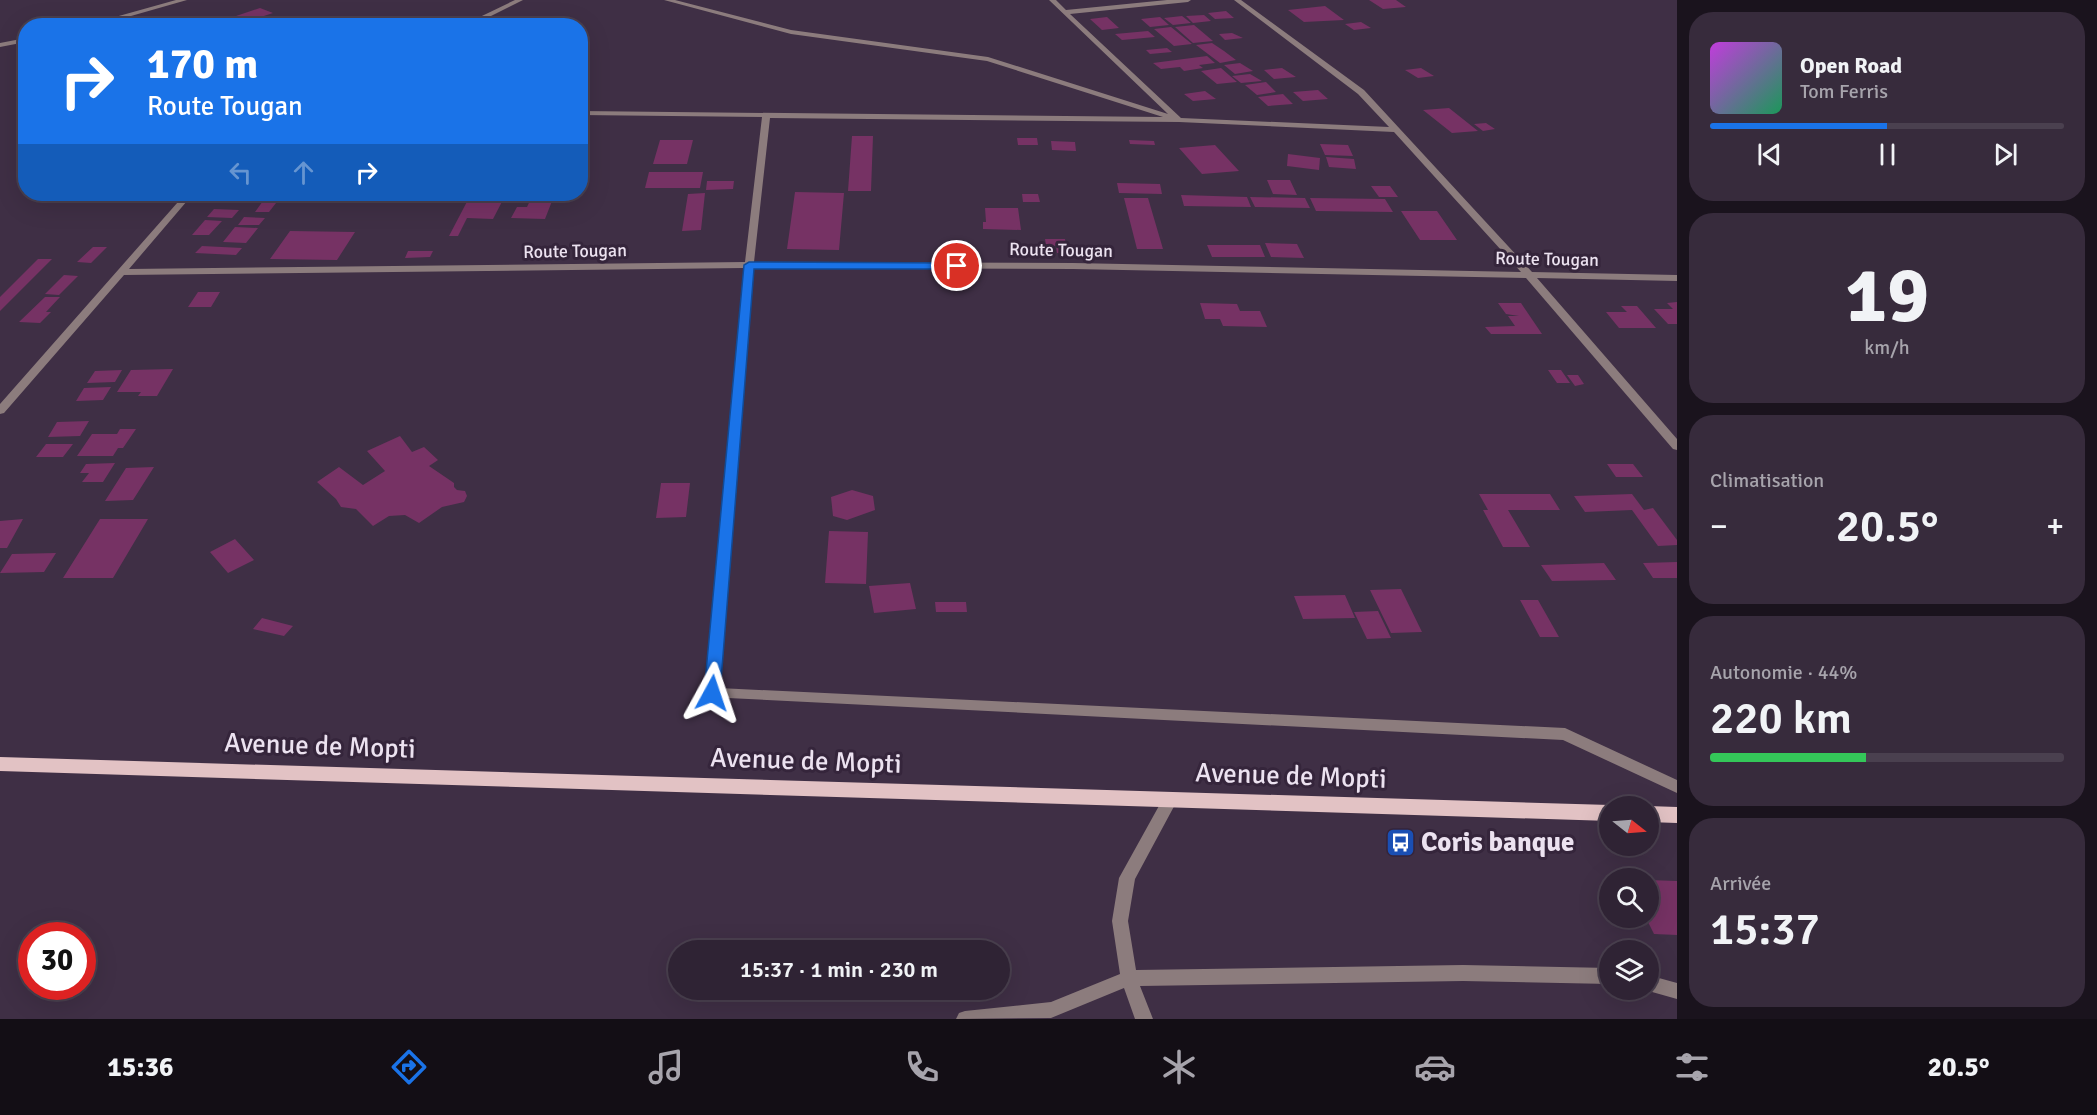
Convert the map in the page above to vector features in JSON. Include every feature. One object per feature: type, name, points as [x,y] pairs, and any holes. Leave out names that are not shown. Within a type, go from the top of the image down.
[{"type":"main road","name":"Avenue de Mopti","points":[[0,764],[1599,813]]},
{"type":"main road","points":[[1659,814],[1677,815]]},
{"type":"street","points":[[116,18],[184,0]]},
{"type":"street","points":[[481,18],[520,0]]},
{"type":"street","points":[[667,0],[790,32],[988,59],[1179,120]]},
{"type":"street","points":[[1052,0],[1179,120]]},
{"type":"street","points":[[1065,12],[1188,0]]},
{"type":"street","points":[[1237,0],[1361,92],[1529,276],[1677,446]]},
{"type":"street","points":[[0,45],[18,41]]},
{"type":"street","points":[[588,113],[1179,120],[1396,130]]},
{"type":"street","points":[[766,115],[749,265],[712,693],[1565,734],[1677,787]]},
{"type":"street","points":[[0,411],[183,201]]},
{"type":"street","name":"Route Tougan","points":[[120,273],[749,265],[1085,267],[1677,278]]},
{"type":"street","points":[[1144,1019],[1129,978],[1120,921],[1127,878],[1170,800]]},
{"type":"street","points":[[965,1019],[1051,1010],[1129,978],[1463,973],[1599,976]]},
{"type":"street","points":[[1659,986],[1677,991]]},
{"type":"building","points":[[1369,0],[1396,0],[1406,7],[1383,9]]},
{"type":"building","points":[[1325,6],[1344,20],[1304,22],[1288,10]]},
{"type":"building","points":[[260,8],[273,13],[258,18],[236,16]]},
{"type":"building","points":[[1226,11],[1234,18],[1215,19],[1208,13]]},
{"type":"building","points":[[1204,15],[1211,21],[1193,23],[1186,16]]},
{"type":"building","points":[[1182,16],[1191,23],[1173,25],[1164,18]]},
{"type":"building","points":[[1107,17],[1119,28],[1102,30],[1090,19]]},
{"type":"building","points":[[1160,17],[1169,25],[1150,27],[1141,19]]},
{"type":"building","points":[[1361,22],[1371,28],[1354,30],[1345,24]]},
{"type":"building","points":[[1194,25],[1213,41],[1193,43],[1175,27]]},
{"type":"building","points":[[1171,27],[1192,44],[1174,46],[1154,29]]},
{"type":"building","points":[[1148,31],[1155,37],[1122,40],[1115,34]]},
{"type":"building","points":[[1232,33],[1243,38],[1225,40],[1219,34]]},
{"type":"building","points":[[1212,43],[1236,60],[1220,63],[1196,45]]},
{"type":"building","points":[[1167,48],[1172,52],[1150,54],[1146,50]]},
{"type":"building","points":[[1207,56],[1215,63],[1199,65],[1203,68],[1184,71],[1180,67],[1161,69],[1153,63]]},
{"type":"building","points":[[1240,63],[1253,71],[1235,74],[1224,65]]},
{"type":"building","points":[[1221,68],[1237,82],[1217,84],[1201,71]]},
{"type":"building","points":[[1282,68],[1296,77],[1274,79],[1264,70]]},
{"type":"building","points":[[1421,68],[1434,76],[1418,78],[1405,70]]},
{"type":"building","points":[[1250,74],[1262,81],[1241,83],[1232,76]]},
{"type":"building","points":[[1266,82],[1276,92],[1257,95],[1245,85]]},
{"type":"building","points":[[1318,90],[1328,99],[1303,101],[1293,92]]},
{"type":"building","points":[[1205,91],[1216,99],[1193,101],[1184,94]]},
{"type":"building","points":[[1283,94],[1293,104],[1268,106],[1258,97]]},
{"type":"building","points":[[1449,108],[1478,131],[1452,133],[1423,110]]},
{"type":"building","points":[[1486,123],[1495,129],[1483,131],[1474,124]]},
{"type":"building","points":[[852,136],[873,136],[871,191],[848,191]]},
{"type":"building","points":[[1017,138],[1037,138],[1038,145],[1018,145]]},
{"type":"building","points":[[660,140],[693,140],[687,164],[653,164]]},
{"type":"building","points":[[1129,140],[1154,141],[1155,145],[1130,144]]},
{"type":"building","points":[[1051,141],[1075,142],[1076,151],[1052,150]]},
{"type":"building","points":[[1320,144],[1348,145],[1353,156],[1325,155]]},
{"type":"building","points":[[1215,145],[1239,171],[1202,174],[1179,148]]},
{"type":"building","points":[[1288,154],[1320,158],[1319,170],[1287,166]]},
{"type":"building","points":[[1326,157],[1354,159],[1356,169],[1329,167]]},
{"type":"building","points":[[649,172],[703,172],[700,188],[645,188]]},
{"type":"building","points":[[1267,180],[1290,180],[1297,195],[1273,194]]},
{"type":"building","points":[[707,181],[734,181],[733,189],[706,190]]},
{"type":"building","points":[[1117,183],[1160,184],[1162,194],[1119,193]]},
{"type":"building","points":[[1371,186],[1390,186],[1398,197],[1379,197]]},
{"type":"building","points":[[795,192],[844,193],[839,250],[787,249]]},
{"type":"building","points":[[705,193],[701,230],[682,231],[688,194]]},
{"type":"building","points":[[1022,194],[1038,194],[1040,202],[1023,202]]},
{"type":"building","points":[[1181,195],[1247,197],[1251,207],[1184,206]]},
{"type":"building","points":[[1250,197],[1305,198],[1310,208],[1255,207]]},
{"type":"building","points":[[1124,198],[1148,198],[1163,249],[1137,249]]},
{"type":"building","points":[[1310,198],[1385,199],[1393,212],[1316,211]]},
{"type":"building","points":[[263,201],[278,201],[269,212],[255,212]]},
{"type":"building","points":[[467,201],[502,201],[493,219],[467,218],[458,236],[449,236]]},
{"type":"building","points":[[530,201],[552,201],[545,219],[511,218],[517,207],[527,207]]},
{"type":"building","points":[[985,208],[1018,208],[1021,230],[983,229],[983,222],[986,222]]},
{"type":"building","points":[[214,209],[239,210],[232,218],[207,217]]},
{"type":"building","points":[[1401,211],[1437,211],[1457,240],[1420,240]]},
{"type":"building","points":[[244,217],[265,218],[259,225],[238,225]]},
{"type":"building","points":[[205,220],[222,221],[209,235],[192,235]]},
{"type":"building","points":[[235,227],[258,228],[246,243],[223,242]]},
{"type":"building","points":[[290,231],[355,232],[337,260],[270,259]]},
{"type":"building","points":[[1045,239],[1065,239],[1067,253],[1057,253],[1056,246],[1046,245]]},
{"type":"building","points":[[1265,243],[1297,244],[1304,258],[1271,257]]},
{"type":"building","points":[[1207,245],[1260,245],[1265,257],[1212,257]]},
{"type":"building","points":[[202,246],[242,248],[236,255],[195,253]]},
{"type":"building","points":[[93,247],[107,247],[91,263],[77,262]]},
{"type":"building","points":[[408,251],[433,251],[430,257],[405,258]]},
{"type":"building","points":[[38,259],[52,259],[0,311],[0,297]]},
{"type":"building","points":[[64,275],[78,276],[59,295],[45,294]]},
{"type":"building","points":[[198,292],[220,292],[211,307],[188,307]]},
{"type":"building","points":[[45,297],[60,297],[46,312],[51,312],[40,323],[19,322]]},
{"type":"building","points":[[1677,302],[1677,324],[1668,324],[1654,309],[1673,309],[1667,303]]},
{"type":"building","points":[[1200,303],[1237,304],[1240,311],[1260,311],[1267,327],[1223,326],[1220,319],[1205,319]]},
{"type":"building","points":[[1498,303],[1521,303],[1542,334],[1491,334],[1485,327],[1515,326],[1508,316],[1519,316],[1506,314]]},
{"type":"building","points":[[1621,306],[1637,306],[1656,328],[1619,328],[1606,312],[1627,312]]},
{"type":"building","points":[[173,369],[157,396],[138,396],[141,392],[117,392],[131,370]]},
{"type":"building","points":[[122,370],[115,382],[87,383],[95,371]]},
{"type":"building","points":[[1548,370],[1561,370],[1570,383],[1557,383]]},
{"type":"building","points":[[1567,375],[1578,375],[1584,384],[1575,386]]},
{"type":"building","points":[[111,387],[103,400],[76,401],[84,388]]},
{"type":"building","points":[[89,421],[80,436],[48,437],[57,422]]},
{"type":"building","points":[[120,429],[136,429],[123,448],[118,448],[113,456],[77,456],[92,434],[117,434]]},
{"type":"building","points":[[400,436],[412,452],[424,447],[438,460],[429,466],[454,483],[457,490],[465,491],[467,496],[464,502],[442,507],[419,523],[405,515],[389,516],[373,526],[356,509],[341,507],[336,499],[317,482],[339,467],[363,485],[385,471],[367,451]]},
{"type":"building","points":[[46,444],[73,444],[63,457],[36,457]]},
{"type":"building","points":[[115,463],[103,482],[82,482],[89,473],[80,473],[86,464]]},
{"type":"building","points":[[1607,464],[1633,464],[1643,477],[1616,477]]},
{"type":"building","points":[[154,467],[133,500],[105,501],[126,468]]},
{"type":"building","points":[[661,483],[690,483],[686,517],[656,518]]},
{"type":"building","points":[[852,490],[873,496],[875,510],[847,520],[833,516],[831,497]]},
{"type":"building","points":[[1479,494],[1550,494],[1560,510],[1508,510],[1530,547],[1503,547],[1483,510],[1488,510]]},
{"type":"building","points":[[1632,494],[1644,510],[1653,508],[1677,540],[1677,545],[1658,546],[1632,510],[1585,512],[1574,496]]},
{"type":"building","points":[[23,519],[7,548],[0,548],[0,521]]},
{"type":"building","points":[[100,519],[148,519],[113,578],[63,578]]},
{"type":"building","points":[[829,531],[868,532],[866,584],[825,583]]},
{"type":"building","points":[[235,539],[254,560],[228,573],[210,552]]},
{"type":"building","points":[[56,553],[44,572],[0,573],[12,554]]},
{"type":"building","points":[[1677,562],[1677,578],[1653,578],[1643,563]]},
{"type":"building","points":[[1604,563],[1616,580],[1552,581],[1541,565]]},
{"type":"building","points":[[910,583],[916,609],[874,613],[869,586]]},
{"type":"building","points":[[1401,589],[1422,632],[1391,633],[1370,590]]},
{"type":"building","points":[[1345,595],[1355,618],[1303,619],[1294,596]]},
{"type":"building","points":[[1520,600],[1538,600],[1559,637],[1540,637]]},
{"type":"building","points":[[935,602],[966,602],[967,612],[936,612]]},
{"type":"building","points":[[1378,611],[1391,638],[1367,639],[1354,612]]},
{"type":"building","points":[[262,618],[293,626],[284,636],[253,629]]},
{"type":"building","points":[[1659,880],[1677,881],[1677,935],[1654,934],[1651,928],[1659,928]]},
{"type":"place","name":"Coris banque","points":[[1400,842]]},
{"type":"route","points":[[712,693],[749,265],[957,266]]}]
